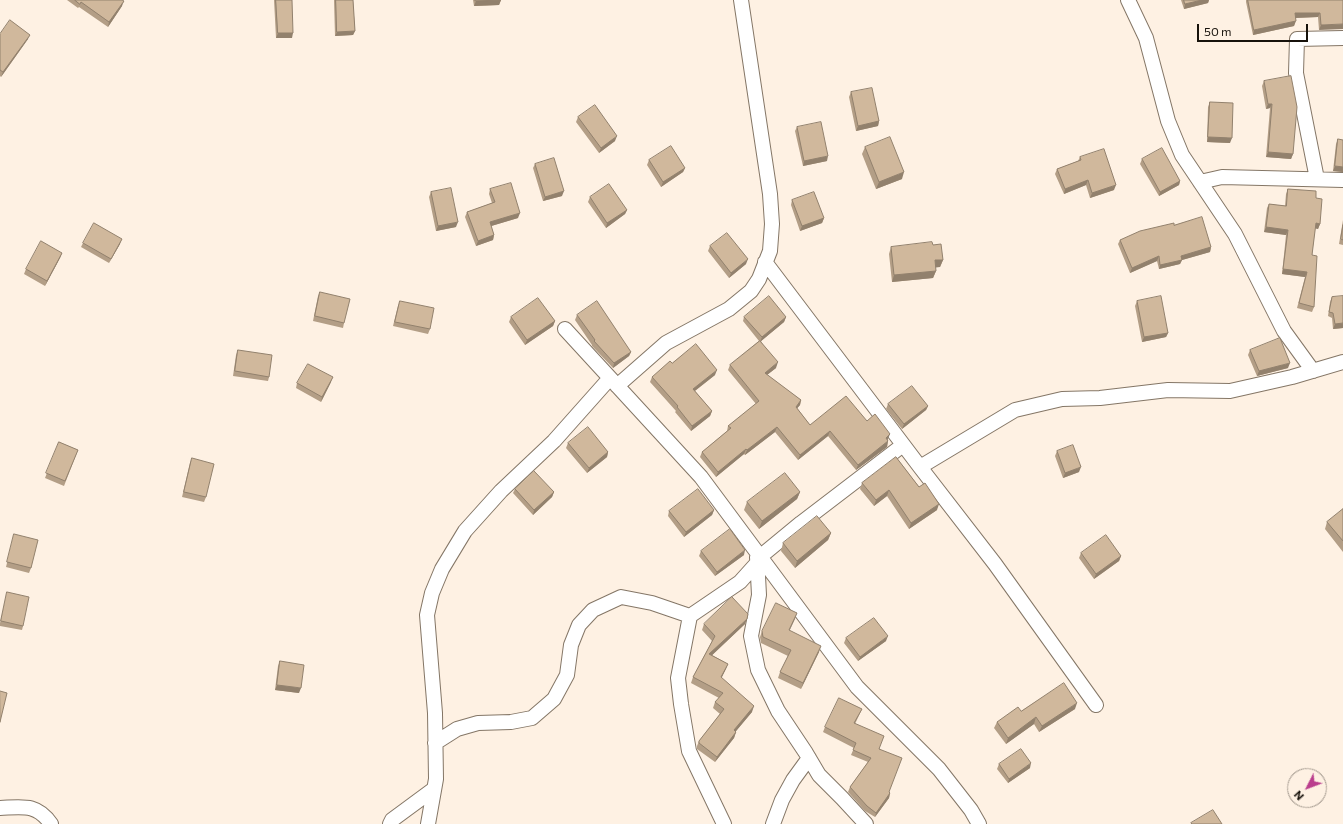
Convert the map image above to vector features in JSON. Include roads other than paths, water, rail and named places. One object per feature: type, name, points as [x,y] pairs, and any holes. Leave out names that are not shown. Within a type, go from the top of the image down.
[{"type":"street","points":[[428,824],[436,779],[435,713],[427,615],[432,593],[442,569],[465,531],[501,491],[614,382],[666,343],[729,309],[751,292],[770,251],[772,224],[770,194],[741,0]]},
{"type":"street","points":[[1128,0],[1146,38],[1168,121],[1182,154],[1235,234],[1284,331],[1313,371]]},
{"type":"street","points":[[1317,179],[1296,73],[1297,39],[1343,38]]},
{"type":"street","points":[[1200,182],[1222,177],[1343,180]]},
{"type":"street","points":[[765,262],[995,564],[1096,706]]},
{"type":"street","points":[[565,329],[701,477],[758,556],[857,687],[939,770],[971,810],[979,824]]},
{"type":"street","points":[[920,467],[1016,410],[1023,408],[1062,399],[1100,398],[1168,390],[1230,391],[1292,378],[1343,362]]},
{"type":"street","points":[[724,824],[689,751],[680,704],[678,678],[690,616],[740,582],[758,556],[903,445]]},
{"type":"street","points":[[758,556],[759,595],[751,636],[758,670],[778,711],[819,775],[866,824]]},
{"type":"street","points":[[435,743],[457,729],[478,722],[511,722],[532,718],[554,699],[567,675],[571,645],[578,624],[593,610],[621,597],[652,603],[690,616]]},
{"type":"street","points":[[773,824],[782,800],[793,780],[809,758]]},
{"type":"street","points":[[390,824],[392,820],[434,789]]},
{"type":"street","points":[[0,808],[30,807],[46,816],[51,824]]}]
